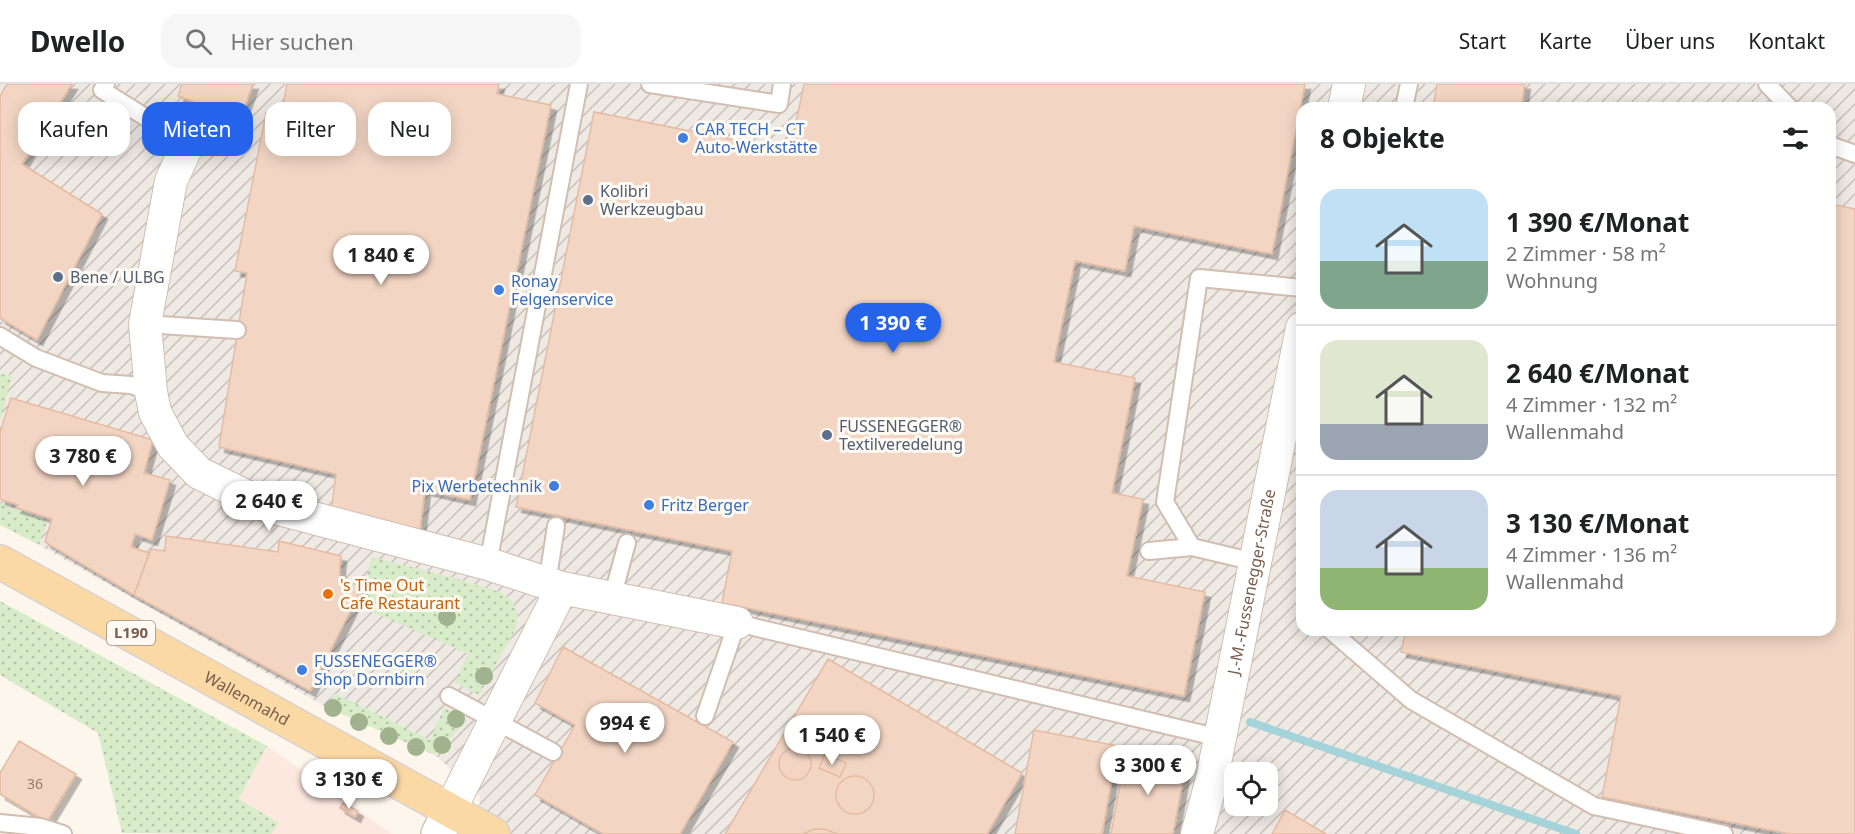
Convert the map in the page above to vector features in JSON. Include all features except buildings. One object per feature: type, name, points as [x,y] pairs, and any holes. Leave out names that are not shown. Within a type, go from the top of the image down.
[{"type":"main road","name":"Wallenmahd","points":[[0,562],[444,822],[493,834]]},
{"type":"street","points":[[1345,102],[1348,84]]},
{"type":"street","points":[[183,156],[171,182],[145,324],[155,412],[173,446],[199,473],[264,505],[488,564],[555,586],[737,623]]},
{"type":"street","name":"J.-M.-Fussenegger-Straße","points":[[1197,834],[1211,783],[1296,358]]},
{"type":"street","points":[[444,822],[495,720],[555,586]]},
{"type":"lane","points":[[105,84],[102,90],[142,115]]},
{"type":"lane","points":[[488,564],[579,84]]},
{"type":"lane","points":[[651,84],[779,104],[782,84]]},
{"type":"lane","points":[[1405,102],[1408,84]]},
{"type":"lane","points":[[1767,84],[1784,102]]},
{"type":"lane","points":[[1836,148],[1855,154]]},
{"type":"lane","points":[[1192,547],[1165,502],[1199,278],[1296,287]]},
{"type":"lane","points":[[145,324],[237,330]]},
{"type":"lane","points":[[0,336],[36,358],[102,383],[131,385],[151,392]]},
{"type":"lane","points":[[555,586],[556,526]]},
{"type":"lane","points":[[612,598],[627,543]]},
{"type":"lane","points":[[1149,551],[1192,547],[1255,562]]},
{"type":"lane","points":[[705,716],[737,623],[1220,738]]},
{"type":"lane","points":[[1337,636],[1411,700],[1594,806],[1724,834]]},
{"type":"lane","points":[[449,696],[553,752]]},
{"type":"lane","points":[[0,823],[41,827],[63,834]]},
{"type":"shaded area","points":[[0,84],[1855,84],[1855,834],[477,834],[480,796],[435,755],[326,707],[0,523]]},
{"type":"shaded area","points":[[267,746],[392,834],[271,834],[239,800]]},
{"type":"green space","points":[[0,374],[12,375],[0,422]]},
{"type":"green space","points":[[0,503],[47,522],[39,545],[0,525]]},
{"type":"green space","points":[[372,557],[458,579],[502,593],[512,601],[518,614],[516,628],[479,695],[455,683],[468,654],[359,606]]},
{"type":"green space","points":[[0,601],[267,746],[239,799],[279,823],[271,834],[122,833],[98,733],[0,675]]},
{"type":"green space","points":[[334,693],[430,740],[444,708],[467,720],[435,755],[326,707]]},
{"type":"waterway","points":[[1250,722],[1576,834]]},
{"type":"place","name":"CAR TECH – CT Auto-Werkstätte","points":[[683,138]]},
{"type":"place","name":"Kolibri Werkzeugbau","points":[[588,200]]},
{"type":"place","name":"Bene / ULBG","points":[[58,277]]},
{"type":"place","name":"Ronay Felgenservice","points":[[499,290]]},
{"type":"place","name":"FUSSENEGGER® Textilveredelung","points":[[827,435]]},
{"type":"place","name":"Pix Werbetechnik","points":[[554,486]]},
{"type":"place","name":"Fritz Berger","points":[[649,505]]},
{"type":"place","name":"'s Time Out Cafe Restaurant","points":[[328,594]]},
{"type":"place","name":"FUSSENEGGER® Shop Dornbirn","points":[[302,670]]}]
